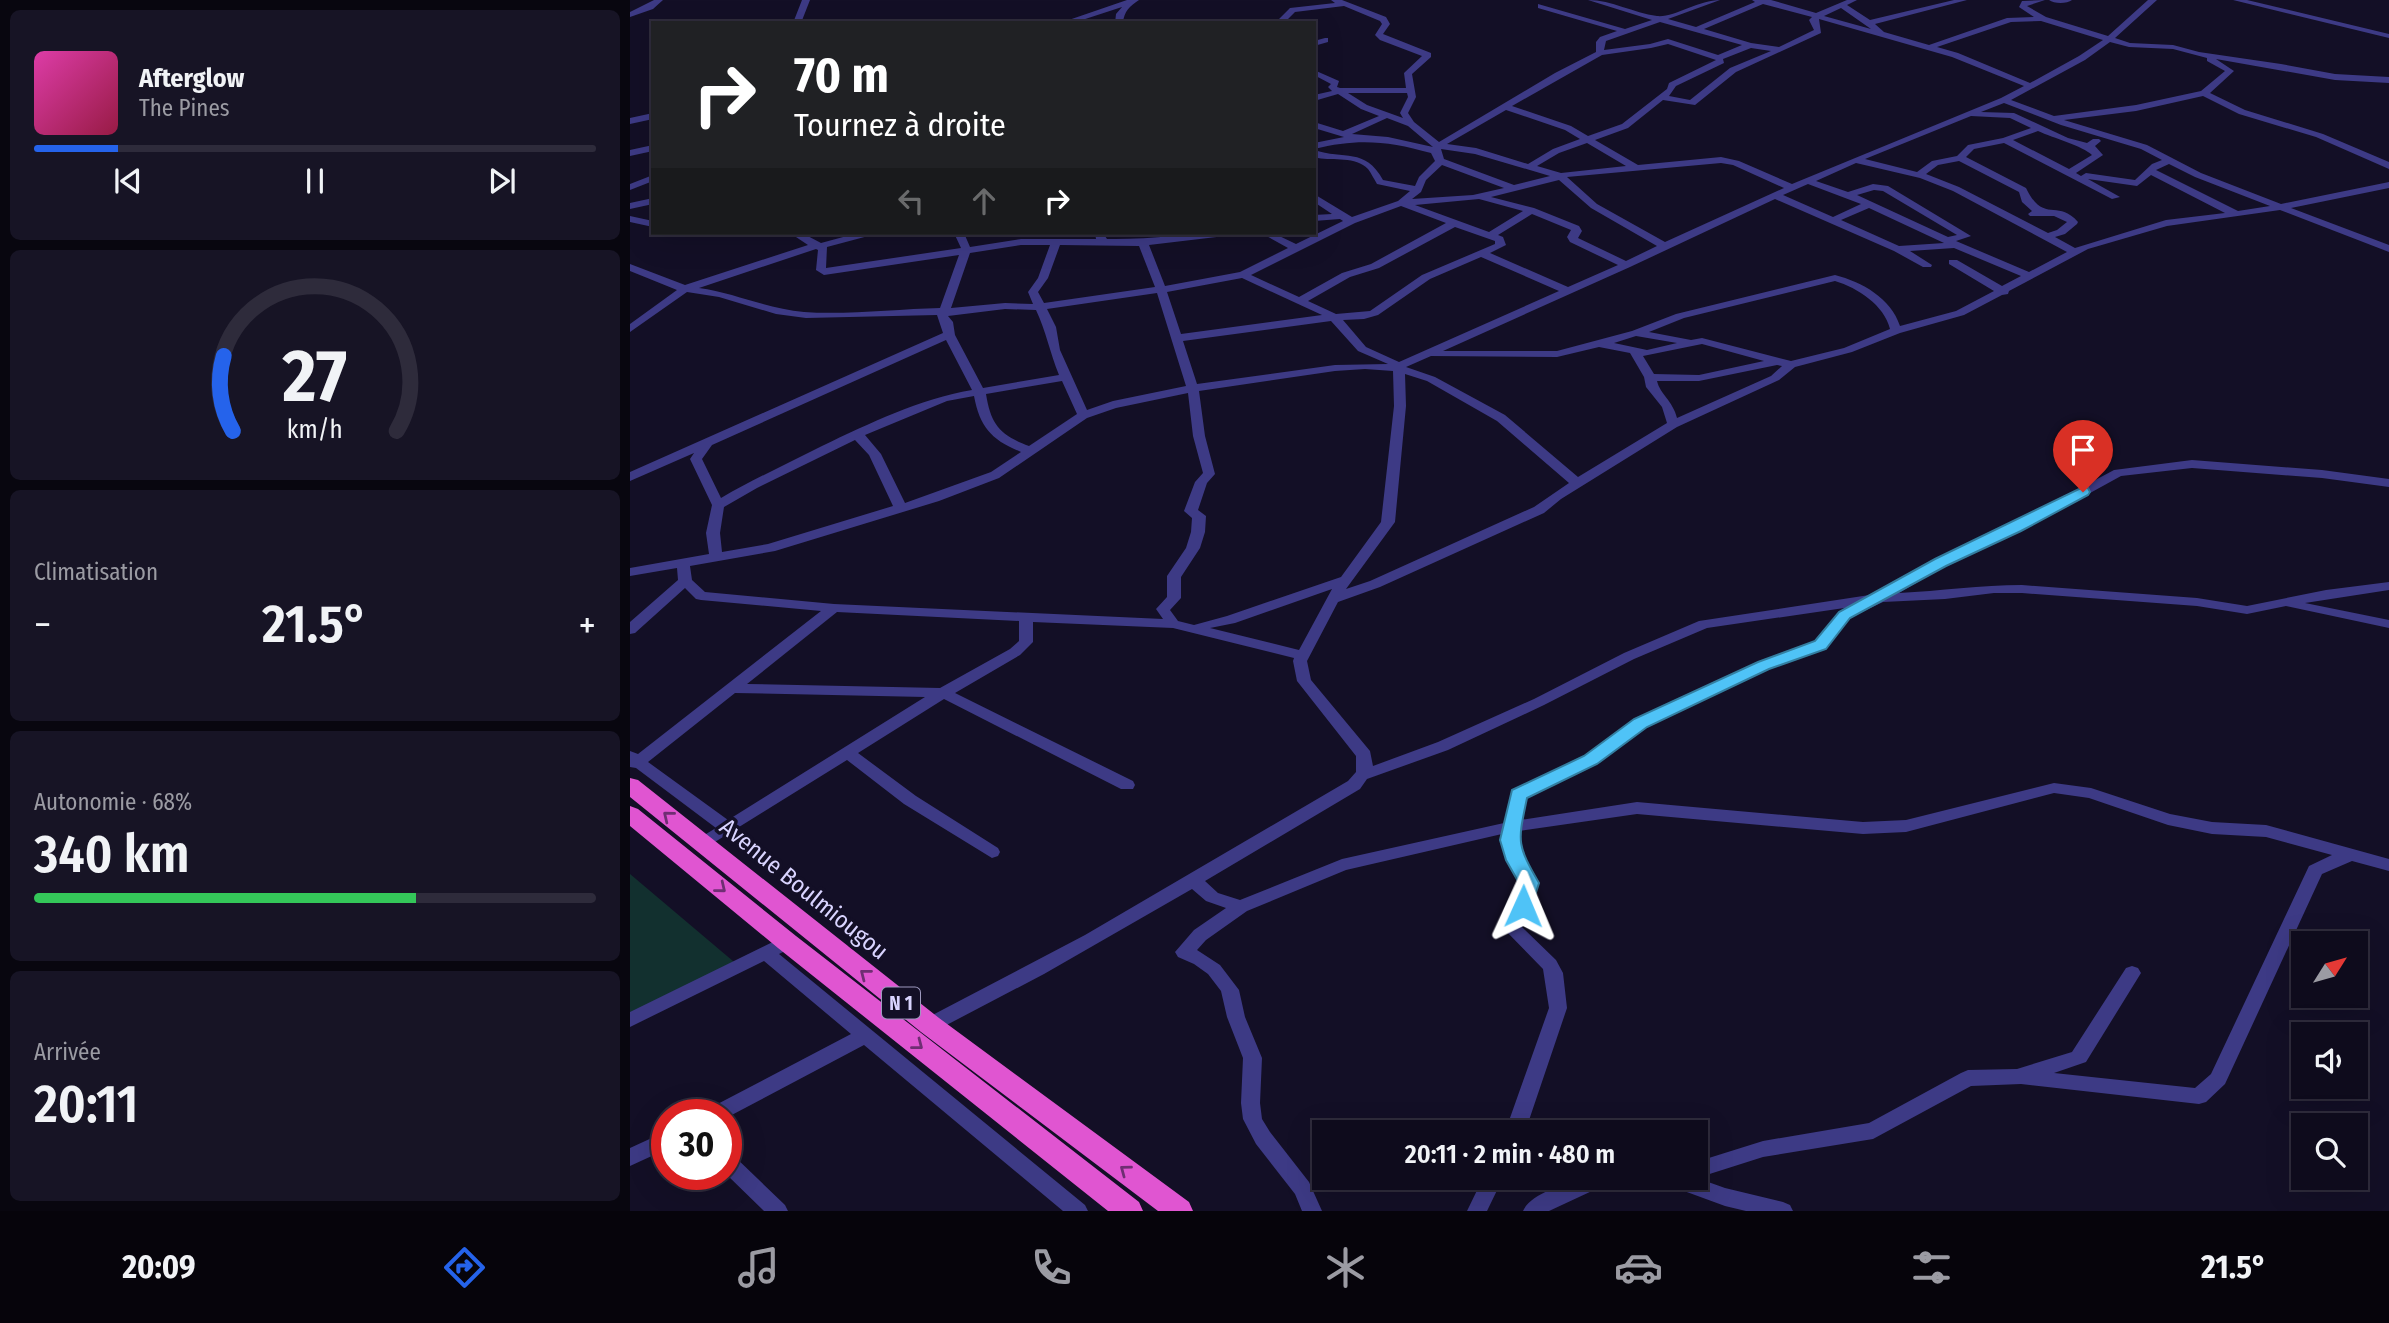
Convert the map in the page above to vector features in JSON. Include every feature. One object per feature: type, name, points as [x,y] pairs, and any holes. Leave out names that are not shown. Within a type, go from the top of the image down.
[{"type":"highway","name":"Avenue Boulmiougou","points":[[632,768],[702,844],[930,1025],[1179,1211]]},
{"type":"highway","name":"N 1","points":[[630,814],[777,948],[1129,1211]]},
{"type":"street","points":[[630,15],[659,0]]},
{"type":"street","points":[[798,21],[806,0]]},
{"type":"street","points":[[1592,0],[1750,45],[1780,50]]},
{"type":"street","points":[[1600,53],[1600,42],[1716,0]]},
{"type":"street","points":[[1660,97],[1692,103],[1733,70],[1818,31],[1813,20],[1817,16],[1853,0]]},
{"type":"street","points":[[1869,23],[1963,0]]},
{"type":"street","points":[[2041,0],[2022,4],[2032,14],[2043,19],[2109,39],[2140,46],[2173,47],[2199,54],[2367,80],[2389,80]]},
{"type":"street","points":[[2053,0],[2068,0]]},
{"type":"street","points":[[2237,0],[2389,36]]},
{"type":"street","points":[[1070,21],[1132,1]]},
{"type":"street","points":[[1119,21],[1120,14],[1132,1]]},
{"type":"street","points":[[1696,30],[1762,1],[1931,47],[2031,86]]},
{"type":"street","points":[[630,572],[770,548],[901,509],[995,475],[1083,415],[1113,405],[1193,388],[1335,368],[1399,366],[1775,195],[2004,100],[2109,39],[2149,1]]},
{"type":"street","points":[[1281,21],[1293,10],[1339,2],[1383,19],[1386,24],[1379,35],[1383,38],[1428,55],[1408,73],[1412,90],[1411,104],[1405,110],[1366,124],[1348,135],[1316,145]]},
{"type":"street","points":[[1841,5],[1883,35]]},
{"type":"street","points":[[1541,6],[1624,32]]},
{"type":"street","points":[[1931,47],[2014,19],[2043,19]]},
{"type":"street","points":[[1316,43],[1325,40]]},
{"type":"street","points":[[1436,148],[1504,106],[1600,53],[1668,41],[1733,70]]},
{"type":"street","points":[[1528,167],[1556,151],[1625,126],[1671,90],[1672,85],[1750,45]]},
{"type":"street","points":[[2053,118],[2136,108],[2204,93],[2230,71],[2199,54]]},
{"type":"street","points":[[1316,73],[1336,83],[1332,87],[1360,104],[1412,124]]},
{"type":"street","points":[[2367,80],[2389,89]]},
{"type":"street","points":[[1316,97],[1340,91],[1412,90]]},
{"type":"street","points":[[2204,93],[2245,113],[2325,138],[2389,166]]},
{"type":"street","points":[[2004,100],[2122,139],[2167,162],[2389,249]]},
{"type":"street","points":[[1504,106],[1553,122],[1635,167]]},
{"type":"street","points":[[1405,110],[1404,113],[1412,124],[1436,148],[1440,160]]},
{"type":"street","points":[[1966,115],[2006,114],[2090,146],[2098,155],[2069,173]]},
{"type":"street","points":[[630,121],[651,116]]},
{"type":"street","points":[[1366,124],[1370,136]]},
{"type":"street","points":[[1316,126],[1348,135],[1476,151],[1560,176],[1594,206],[1665,246]]},
{"type":"street","points":[[1922,172],[1935,163],[1960,158],[1976,145],[2005,140],[2038,128]]},
{"type":"street","points":[[2090,146],[2100,140],[2122,139]]},
{"type":"street","points":[[2005,140],[2069,173],[2097,183],[2137,183],[2167,162]]},
{"type":"street","points":[[630,153],[651,148]]},
{"type":"street","points":[[1316,154],[1330,158],[1352,157],[1370,166],[1380,182],[1418,190]]},
{"type":"street","points":[[1960,158],[2023,190],[2027,202],[2039,212]]},
{"type":"street","points":[[1440,160],[1511,187]]},
{"type":"street","points":[[1401,203],[1418,190],[1422,179],[1440,160]]},
{"type":"street","points":[[1855,160],[1922,172],[2074,251]]},
{"type":"street","points":[[1316,218],[1347,218],[1401,203],[1480,196],[1560,176],[1635,167],[1729,161],[1793,188]]},
{"type":"street","points":[[2166,177],[2169,172],[2167,162]]},
{"type":"street","points":[[2081,166],[2115,197]]},
{"type":"street","points":[[2151,171],[2236,214]]},
{"type":"street","points":[[630,187],[651,179]]},
{"type":"street","points":[[1808,181],[1848,195],[2028,275]]},
{"type":"street","points":[[1332,600],[1375,584],[1539,510],[1674,424],[1775,378],[1791,365],[1848,351],[1896,331],[1949,318],[2004,292],[2028,275],[2063,260],[2074,251],[2166,223],[2278,207],[2389,185]]},
{"type":"street","points":[[1848,195],[1873,187],[1885,188],[1966,236],[1953,243],[1898,249]]},
{"type":"street","points":[[1775,195],[1898,249],[1927,265]]},
{"type":"street","points":[[1480,196],[1531,210],[1575,228],[1577,231],[1572,237],[1574,240],[1626,265]]},
{"type":"street","points":[[1316,198],[1347,218]]},
{"type":"street","points":[[630,206],[651,201]]},
{"type":"street","points":[[1177,338],[1334,317],[1364,316],[1374,313],[1426,277],[1500,245],[1499,239],[1401,203]]},
{"type":"street","points":[[1831,221],[1869,204]]},
{"type":"street","points":[[1490,236],[1531,210]]},
{"type":"street","points":[[2013,219],[2039,212],[2063,215],[2073,222],[2060,232],[2046,237]]},
{"type":"street","points":[[1812,213],[1845,215]]},
{"type":"street","points":[[630,267],[685,289],[720,294],[776,311],[806,315],[945,311],[1005,306],[1039,307],[1243,275],[1297,249],[1347,218]]},
{"type":"street","points":[[630,219],[651,224]]},
{"type":"street","points":[[1300,301],[1346,275],[1375,265],[1456,222]]},
{"type":"street","points":[[799,235],[820,245]]},
{"type":"street","points":[[630,329],[685,289],[820,245],[860,235]]},
{"type":"street","points":[[960,235],[966,249],[942,317],[947,322],[949,335],[979,391],[983,413],[993,431],[1010,443],[1031,451]]},
{"type":"street","points":[[1021,242],[1040,235]]},
{"type":"street","points":[[820,245],[821,270],[824,272],[1021,242],[1056,242],[1100,237],[1143,243],[1209,235]]},
{"type":"street","points":[[1270,235],[1297,249]]},
{"type":"street","points":[[1005,306],[1033,292],[1043,278],[1056,242]]},
{"type":"street","points":[[1143,243],[1193,388],[1199,436],[1209,474],[1201,482],[1191,511],[1199,516],[1200,530],[1180,571],[1174,576],[1174,598],[1163,609],[1172,624]]},
{"type":"street","points":[[1483,254],[1567,290]]},
{"type":"street","points":[[1953,262],[2004,292]]},
{"type":"street","points":[[1243,275],[1334,317],[1362,349],[1431,379],[1501,418],[1578,484]]},
{"type":"street","points":[[1427,354],[1557,354],[1636,333],[1680,316],[1835,278],[1886,306],[1895,320],[1896,331]]},
{"type":"street","points":[[1033,292],[1050,327],[1054,350],[1083,415]]},
{"type":"street","points":[[1636,333],[1678,341],[1702,341],[1791,365]]},
{"type":"street","points":[[630,477],[949,335]]},
{"type":"street","points":[[1599,344],[1635,352],[1657,352],[1702,341]]},
{"type":"street","points":[[1635,352],[1650,377],[1652,387],[1668,406],[1674,424]]},
{"type":"street","points":[[1650,377],[1699,378],[1778,362]]},
{"type":"street","points":[[930,1025],[975,1003],[1192,880],[1354,785],[1363,775],[1366,766],[1364,755],[1304,681],[1300,660],[1332,600],[1388,522],[1400,406],[1399,366]]},
{"type":"street","points":[[718,505],[752,485],[857,434],[944,398],[1066,377]]},
{"type":"street","points":[[857,434],[870,445],[901,509]]},
{"type":"street","points":[[711,441],[700,450],[696,459],[718,505],[713,533],[716,557]]},
{"type":"street","points":[[1519,1120],[1558,1008],[1554,973],[1550,965],[1513,929],[1529,883],[1515,860],[1509,840],[1519,794],[1591,760],[1640,723],[1763,666],[1821,645],[1844,615],[1880,598],[1940,562],[2016,528],[2118,473],[2192,464],[2322,474],[2389,483]]},
{"type":"street","points":[[683,562],[685,581],[701,596],[834,608],[1172,624],[1302,655]]},
{"type":"street","points":[[1189,627],[1230,620],[1345,580]]},
{"type":"street","points":[[630,630],[685,581]]},
{"type":"street","points":[[1363,775],[1443,746],[1539,702],[1629,656],[1704,624],[1880,598],[1945,595],[1994,589],[2197,602],[2247,610],[2326,594],[2389,586]]},
{"type":"street","points":[[2286,602],[2389,624]]},
{"type":"street","points":[[727,828],[632,768],[834,608]]},
{"type":"street","points":[[702,844],[1021,647],[1027,637],[1026,619]]},
{"type":"street","points":[[734,688],[943,693],[1127,785]]},
{"type":"street","points":[[849,754],[910,800],[992,852]]},
{"type":"street","points":[[1312,1211],[1309,1199],[1297,1179],[1257,1128],[1249,1110],[1253,1064],[1251,1045],[1238,1022],[1232,996],[1224,980],[1211,966],[1197,956],[1184,952],[1200,934],[1241,907],[1342,865],[1510,827],[1637,808],[1863,828],[1906,826],[2034,793],[2069,788],[2168,819],[2212,828],[2266,831],[2389,865]]},
{"type":"street","points":[[1708,1166],[1763,1149],[1873,1131],[1968,1078],[2017,1077],[2199,1096],[2218,1079],[2315,870],[2343,857],[2357,854]]},
{"type":"street","points":[[1192,880],[1212,897],[1241,907]]},
{"type":"street","points":[[630,1020],[777,948],[865,1035],[1078,1211]]},
{"type":"street","points":[[2017,1077],[2079,1057],[2132,973]]},
{"type":"street","points":[[742,1101],[865,1035]]},
{"type":"street","points":[[630,1158],[651,1147]]},
{"type":"street","points":[[742,1176],[778,1211]]},
{"type":"street","points":[[1477,1211],[1487,1190]]},
{"type":"street","points":[[1533,1211],[1543,1203],[1573,1190]]},
{"type":"street","points":[[1705,1190],[1783,1211]]},
{"type":"green space","points":[[630,874],[740,967],[630,1020]]},
{"type":"route","points":[[1523,906],[1529,883],[1515,860],[1509,840],[1519,794],[1591,760],[1640,723],[1763,666],[1821,645],[1844,615],[1880,598],[1940,562],[2016,528],[2083,492]]}]
